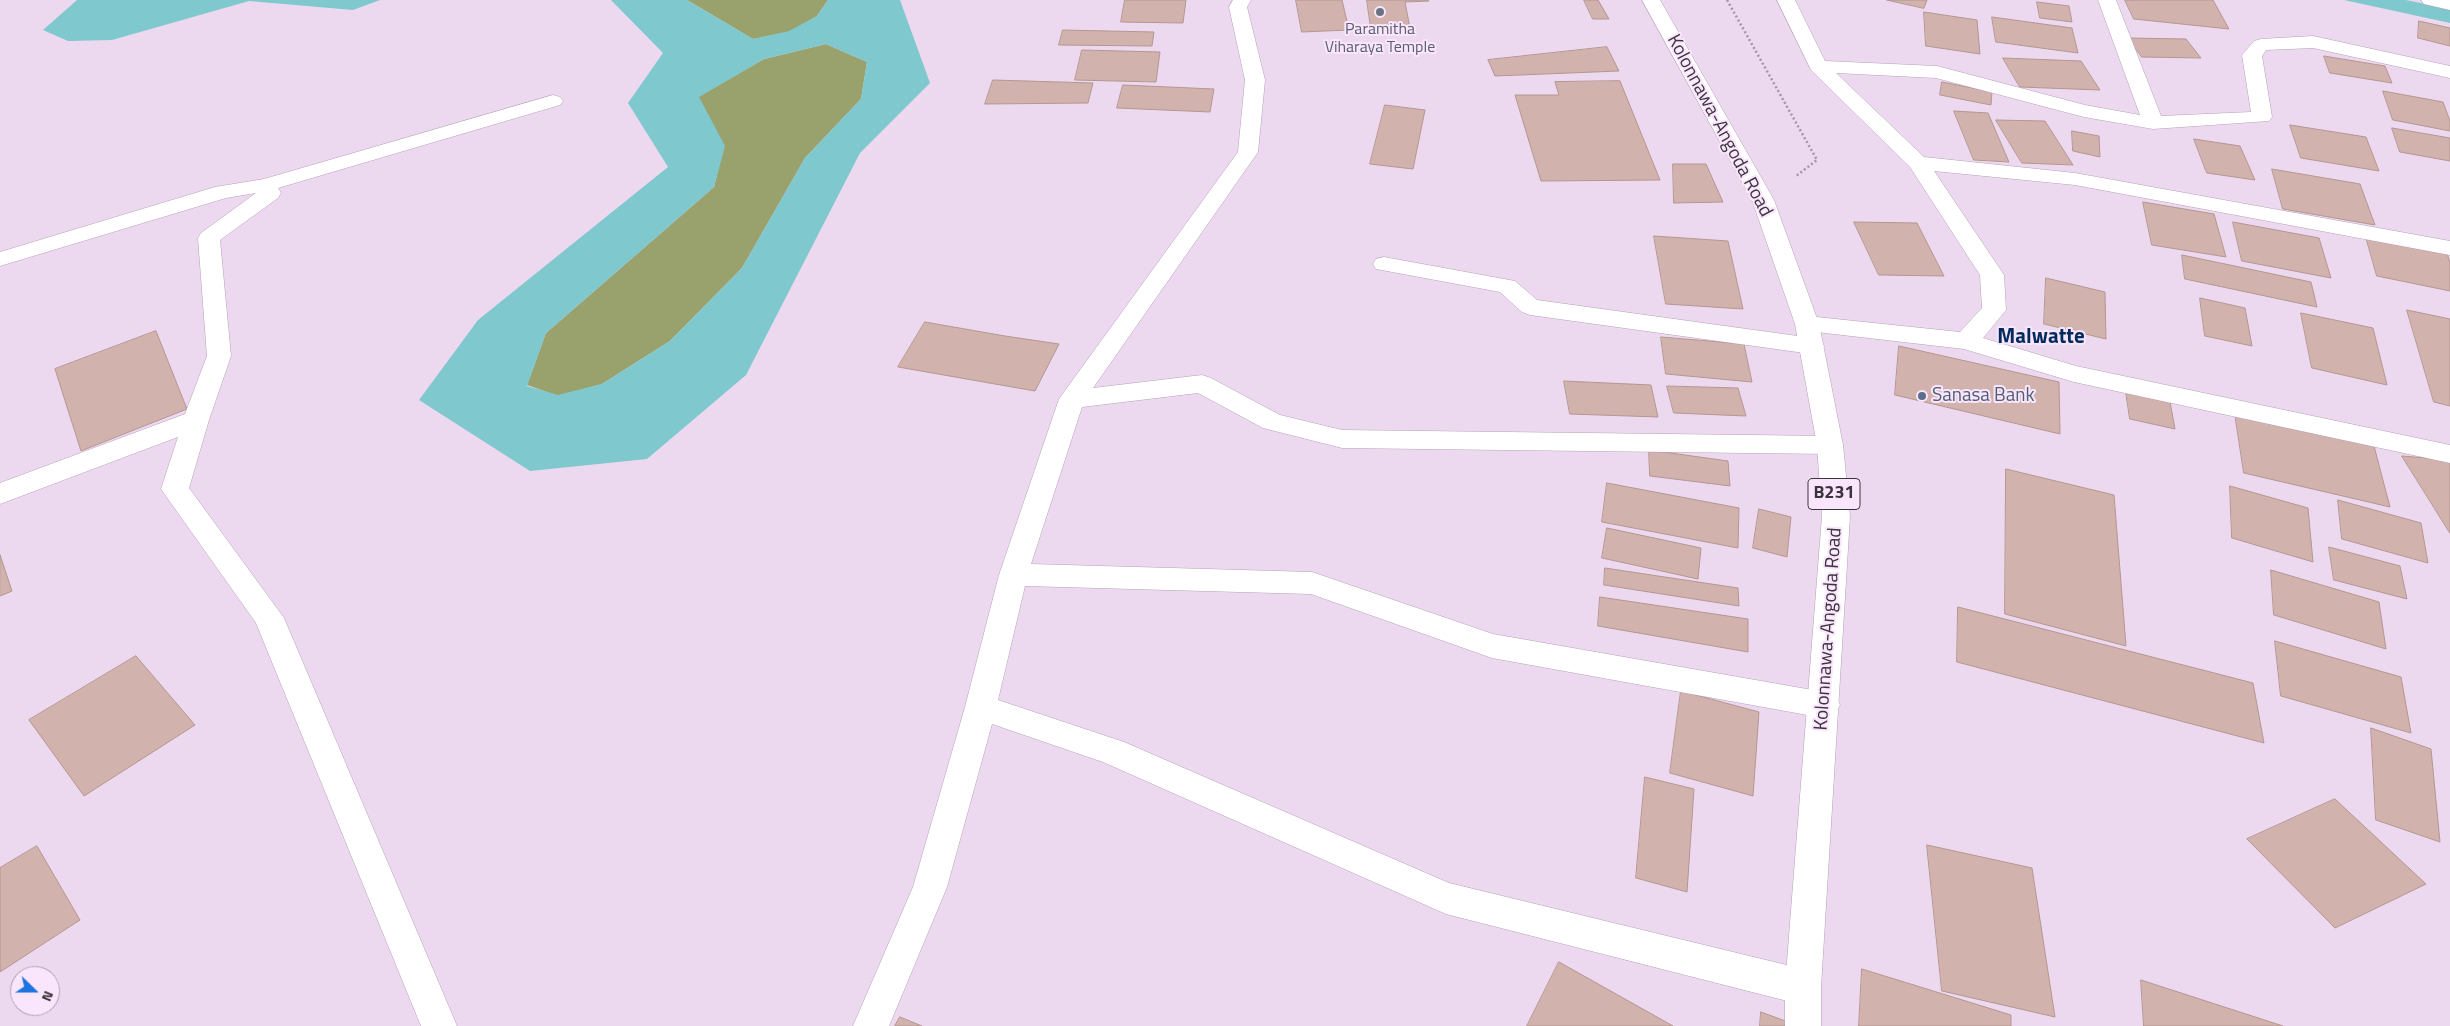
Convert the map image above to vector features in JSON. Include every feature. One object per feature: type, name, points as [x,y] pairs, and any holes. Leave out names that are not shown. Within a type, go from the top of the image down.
[{"type":"street","points":[[872,1026],[930,887],[981,707],[1013,575],[1072,399],[1248,152],[1255,80],[1238,7],[1242,0]]},
{"type":"street","name":"Kolonnawa-Angoda Road","points":[[1650,0],[1763,200],[1809,335],[1830,445],[1836,516],[1803,987],[1803,1026]]},
{"type":"street","points":[[1786,0],[1818,66],[1918,163],[1992,275],[1994,310],[1966,341]]},
{"type":"street","points":[[2107,0],[2153,123]]},
{"type":"street","points":[[2430,0],[2450,5]]},
{"type":"street","points":[[1818,66],[1937,72],[2084,111],[2153,123],[2262,117],[2252,55],[2261,45],[2313,42],[2450,72]]},
{"type":"street","points":[[0,260],[223,192],[266,185],[553,101]]},
{"type":"street","points":[[1918,163],[2075,179],[2450,248]]},
{"type":"street","points":[[266,185],[270,193],[209,238],[219,356],[196,420],[175,489],[270,618],[439,1026]]},
{"type":"street","points":[[1384,264],[1507,286],[1530,307],[1809,335],[1966,341],[2074,374],[2450,454]]},
{"type":"street","points":[[1072,399],[1202,384],[1272,422],[1342,439],[1830,445]]},
{"type":"street","points":[[0,494],[196,420]]},
{"type":"street","points":[[1013,575],[1312,582],[1492,646],[1824,705]]},
{"type":"street","points":[[981,707],[1112,752],[1446,898],[1803,987]]},
{"type":"path","points":[[1727,0],[1817,160],[1763,200]]},
{"type":"shaded area","points":[[77,0],[380,0],[353,10],[249,1],[112,40],[68,41],[43,30]]},
{"type":"shaded area","points":[[611,0],[687,0],[753,39],[789,31],[817,16],[828,0],[900,0],[930,83],[860,153],[746,375],[647,459],[530,471],[419,400],[478,320],[668,167],[628,103],[663,53]],"holes":[[[826,44],[867,62],[861,99],[805,158],[742,268],[670,341],[602,384],[558,395],[527,386],[546,333],[714,187],[725,146],[699,97],[764,59]]]},
{"type":"shaded area","points":[[687,0],[828,0],[817,16],[789,32],[753,39]]},
{"type":"shaded area","points":[[2344,0],[2406,0],[2450,9],[2450,23]]},
{"type":"shaded area","points":[[826,44],[867,62],[861,99],[805,158],[742,268],[670,341],[602,384],[558,396],[527,385],[546,333],[714,187],[724,146],[698,97],[764,59]]},
{"type":"building","points":[[1125,0],[1186,0],[1183,23],[1121,22]]},
{"type":"building","points":[[1296,0],[1342,0],[1349,30],[1302,32]]},
{"type":"building","points":[[1367,0],[1429,1],[1405,2],[1410,28],[1371,28]]},
{"type":"building","points":[[1584,0],[1598,0],[1609,19],[1593,19]]},
{"type":"building","points":[[1887,0],[1927,0],[1924,8]]},
{"type":"building","points":[[2125,0],[2213,0],[2229,29],[2134,19]]},
{"type":"building","points":[[2037,2],[2069,6],[2072,22],[2040,18]]},
{"type":"building","points":[[1924,12],[1977,20],[1980,54],[1926,46]]},
{"type":"building","points":[[1992,17],[2072,28],[2078,53],[1996,42]]},
{"type":"building","points":[[2419,21],[2450,28],[2450,46],[2418,38]]},
{"type":"building","points":[[1063,30],[1154,32],[1152,46],[1059,45]]},
{"type":"building","points":[[2128,38],[2186,39],[2201,58],[2142,57]]},
{"type":"building","points":[[1607,47],[1619,71],[1495,76],[1488,60]]},
{"type":"building","points":[[1082,50],[1160,52],[1156,82],[1075,80]]},
{"type":"building","points":[[2324,56],[2385,66],[2392,83],[2330,73]]},
{"type":"building","points":[[2003,58],[2081,61],[2100,90],[2020,87]]},
{"type":"building","points":[[993,80],[1093,83],[1088,103],[985,104]]},
{"type":"building","points":[[1620,81],[1660,180],[1541,181],[1515,95],[1559,95],[1555,82]]},
{"type":"building","points":[[1942,82],[1992,92],[1991,105],[1940,95]]},
{"type":"building","points":[[1123,85],[1214,89],[1210,112],[1117,108]]},
{"type":"building","points":[[2383,91],[2443,102],[2450,121],[2450,131],[2393,120]]},
{"type":"building","points":[[1385,105],[1425,110],[1413,169],[1370,164]]},
{"type":"building","points":[[1954,111],[1988,113],[2009,162],[1974,160]]},
{"type":"building","points":[[1996,120],[2045,121],[2073,165],[2022,163]]},
{"type":"building","points":[[2290,125],[2366,137],[2379,171],[2301,158]]},
{"type":"building","points":[[2392,128],[2450,138],[2450,161],[2400,152]]},
{"type":"building","points":[[2072,131],[2099,136],[2100,157],[2073,151]]},
{"type":"building","points":[[2194,139],[2240,146],[2255,180],[2207,173]]},
{"type":"building","points":[[1673,164],[1706,164],[1723,202],[1674,203]]},
{"type":"building","points":[[2272,169],[2360,184],[2375,225],[2283,209]]},
{"type":"building","points":[[2143,202],[2214,214],[2226,257],[2152,245]]},
{"type":"building","points":[[1854,222],[1917,223],[1944,276],[1879,275]]},
{"type":"building","points":[[2233,222],[2319,238],[2331,278],[2242,261]]},
{"type":"building","points":[[1654,236],[1728,241],[1743,309],[1666,304]]},
{"type":"building","points":[[2366,237],[2447,253],[2450,263],[2450,291],[2377,276]]},
{"type":"building","points":[[2182,255],[2311,282],[2317,307],[2185,279]]},
{"type":"building","points":[[2046,278],[2105,292],[2106,339],[2044,324]]},
{"type":"building","points":[[2200,298],[2245,308],[2252,346],[2205,336]]},
{"type":"building","points":[[2407,310],[2450,319],[2450,406],[2434,402]]},
{"type":"building","points":[[2301,313],[2373,328],[2387,385],[2312,368]]},
{"type":"building","points":[[925,322],[1059,344],[1035,391],[898,367]]},
{"type":"building","points":[[156,331],[187,409],[81,451],[55,369]]},
{"type":"building","points":[[1661,337],[1744,344],[1752,382],[1666,374]]},
{"type":"building","points":[[1899,346],[2059,382],[2060,434],[1895,395]]},
{"type":"building","points":[[1564,381],[1651,385],[1658,417],[1570,414]]},
{"type":"building","points":[[1667,386],[1738,388],[1746,416],[1674,413]]},
{"type":"building","points":[[2126,392],[2170,402],[2175,429],[2130,419]]},
{"type":"building","points":[[2235,414],[2374,446],[2390,507],[2244,473]]},
{"type":"building","points":[[1649,450],[1728,461],[1730,486],[1650,476]]},
{"type":"building","points":[[2402,456],[2450,460],[2450,533]]},
{"type":"building","points":[[2006,469],[2114,495],[2126,646],[2005,614]]},
{"type":"building","points":[[1607,483],[1739,508],[1738,548],[1602,522]]},
{"type":"building","points":[[2230,486],[2308,508],[2313,562],[2232,538]]},
{"type":"building","points":[[2338,500],[2421,523],[2428,563],[2342,539]]},
{"type":"building","points":[[1759,509],[1791,517],[1787,557],[1753,548]]},
{"type":"building","points":[[1607,528],[1701,548],[1698,579],[1602,558]]},
{"type":"building","points":[[2329,547],[2400,566],[2407,599],[2334,580]]},
{"type":"building","points":[[0,555],[12,591],[0,596]]},
{"type":"building","points":[[1605,568],[1738,588],[1739,606],[1604,585]]},
{"type":"building","points":[[2271,570],[2379,602],[2386,649],[2274,615]]},
{"type":"building","points":[[1600,597],[1748,619],[1748,652],[1598,626]]},
{"type":"building","points":[[1958,607],[2253,683],[2264,743],[1957,662]]},
{"type":"building","points":[[2275,641],[2401,677],[2411,733],[2281,696]]},
{"type":"building","points":[[136,656],[195,725],[84,796],[29,720]]},
{"type":"building","points":[[1681,691],[1759,712],[1753,796],[1670,773]]},
{"type":"building","points":[[2371,728],[2431,749],[2440,842],[2376,820]]},
{"type":"building","points":[[1645,777],[1694,789],[1687,892],[1636,878]]},
{"type":"building","points":[[2335,799],[2426,884],[2335,928],[2247,839]]},
{"type":"building","points":[[1927,845],[2032,868],[2055,1017],[1942,991]]},
{"type":"building","points":[[37,846],[80,920],[0,972],[0,868]]},
{"type":"building","points":[[1559,962],[1673,1026],[1527,1026]]},
{"type":"building","points":[[1862,969],[2011,1015],[2011,1026],[1859,1026]]},
{"type":"building","points":[[2141,980],[2283,1026],[2144,1026]]},
{"type":"building","points":[[1761,1012],[1788,1022],[1788,1026],[1760,1026]]},
{"type":"building","points":[[900,1017],[922,1026],[895,1026]]},
{"type":"place","name":"Paramitha Viharaya Temple","points":[[1380,12]]},
{"type":"place","name":"Sanasa Bank","points":[[1922,396]]},
{"type":"district","name":"Malwatte","points":[[2041,338]]}]
